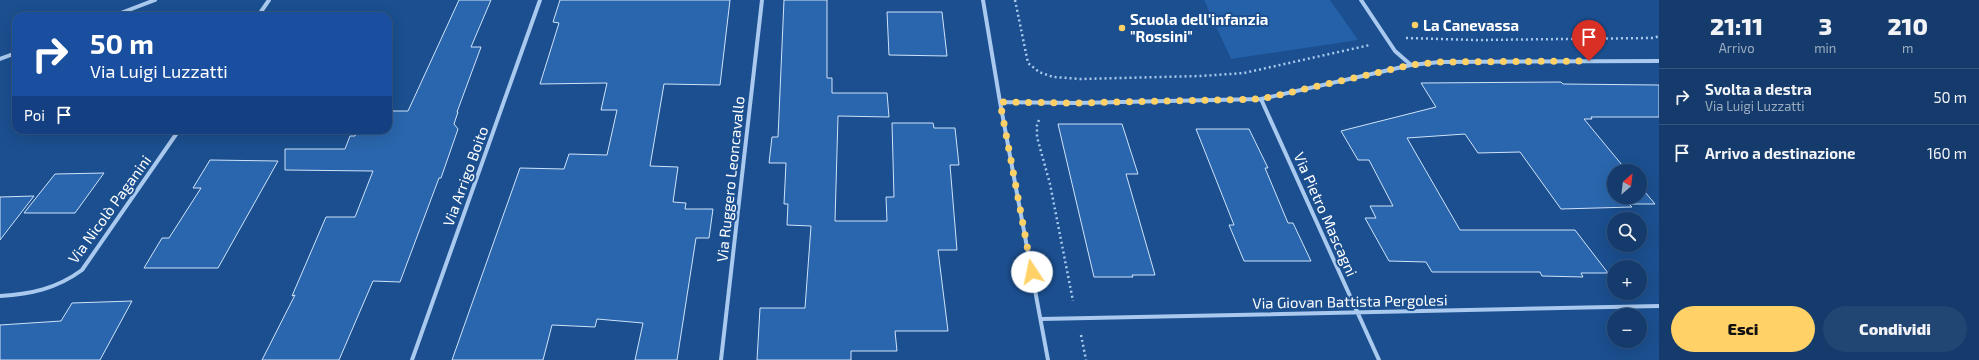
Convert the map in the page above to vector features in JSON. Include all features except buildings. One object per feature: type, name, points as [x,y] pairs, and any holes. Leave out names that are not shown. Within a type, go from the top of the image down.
[{"type":"street","points":[[124,12],[155,0]]},
{"type":"street","points":[[261,12],[269,0]]},
{"type":"street","name":"Via Arrigo Boito","points":[[412,360],[540,0]]},
{"type":"street","name":"Via Ruggero Leoncavallo","points":[[721,360],[762,0]]},
{"type":"street","points":[[983,0],[1000,102],[1048,360]]},
{"type":"street","points":[[1361,0],[1395,51],[1411,65]]},
{"type":"street","points":[[0,59],[12,54]]},
{"type":"street","points":[[1000,102],[1075,103],[1261,99],[1411,65],[1440,62],[1659,60]]},
{"type":"street","name":"Via Pietro Mascagni","points":[[1261,99],[1379,360]]},
{"type":"street","name":"Via Nicolò Paganini","points":[[0,296],[36,294],[69,280],[82,270],[176,134]]},
{"type":"street","name":"Via Giovan Battista Pergolesi","points":[[1041,319],[1357,314],[1659,306]]},
{"type":"path","points":[[1015,0],[1028,63],[1039,72],[1053,77],[1082,79],[1201,76],[1244,73],[1364,46]]},
{"type":"path","points":[[1408,37],[1477,40],[1654,38],[1659,36]]},
{"type":"path","points":[[1040,119],[1036,125],[1039,143],[1053,200],[1086,360]]},
{"type":"shaded area","points":[[1204,0],[1330,0],[1358,40],[1231,59]]},
{"type":"place","name":"La Canevassa","points":[[1415,25]]},
{"type":"place","name":"Scuola dell'infanzia \"Rossini\"","points":[[1122,28]]},
{"type":"route","points":[[1032,272],[1000,102],[1075,103],[1261,99],[1411,65],[1440,62],[1589,61]]}]
